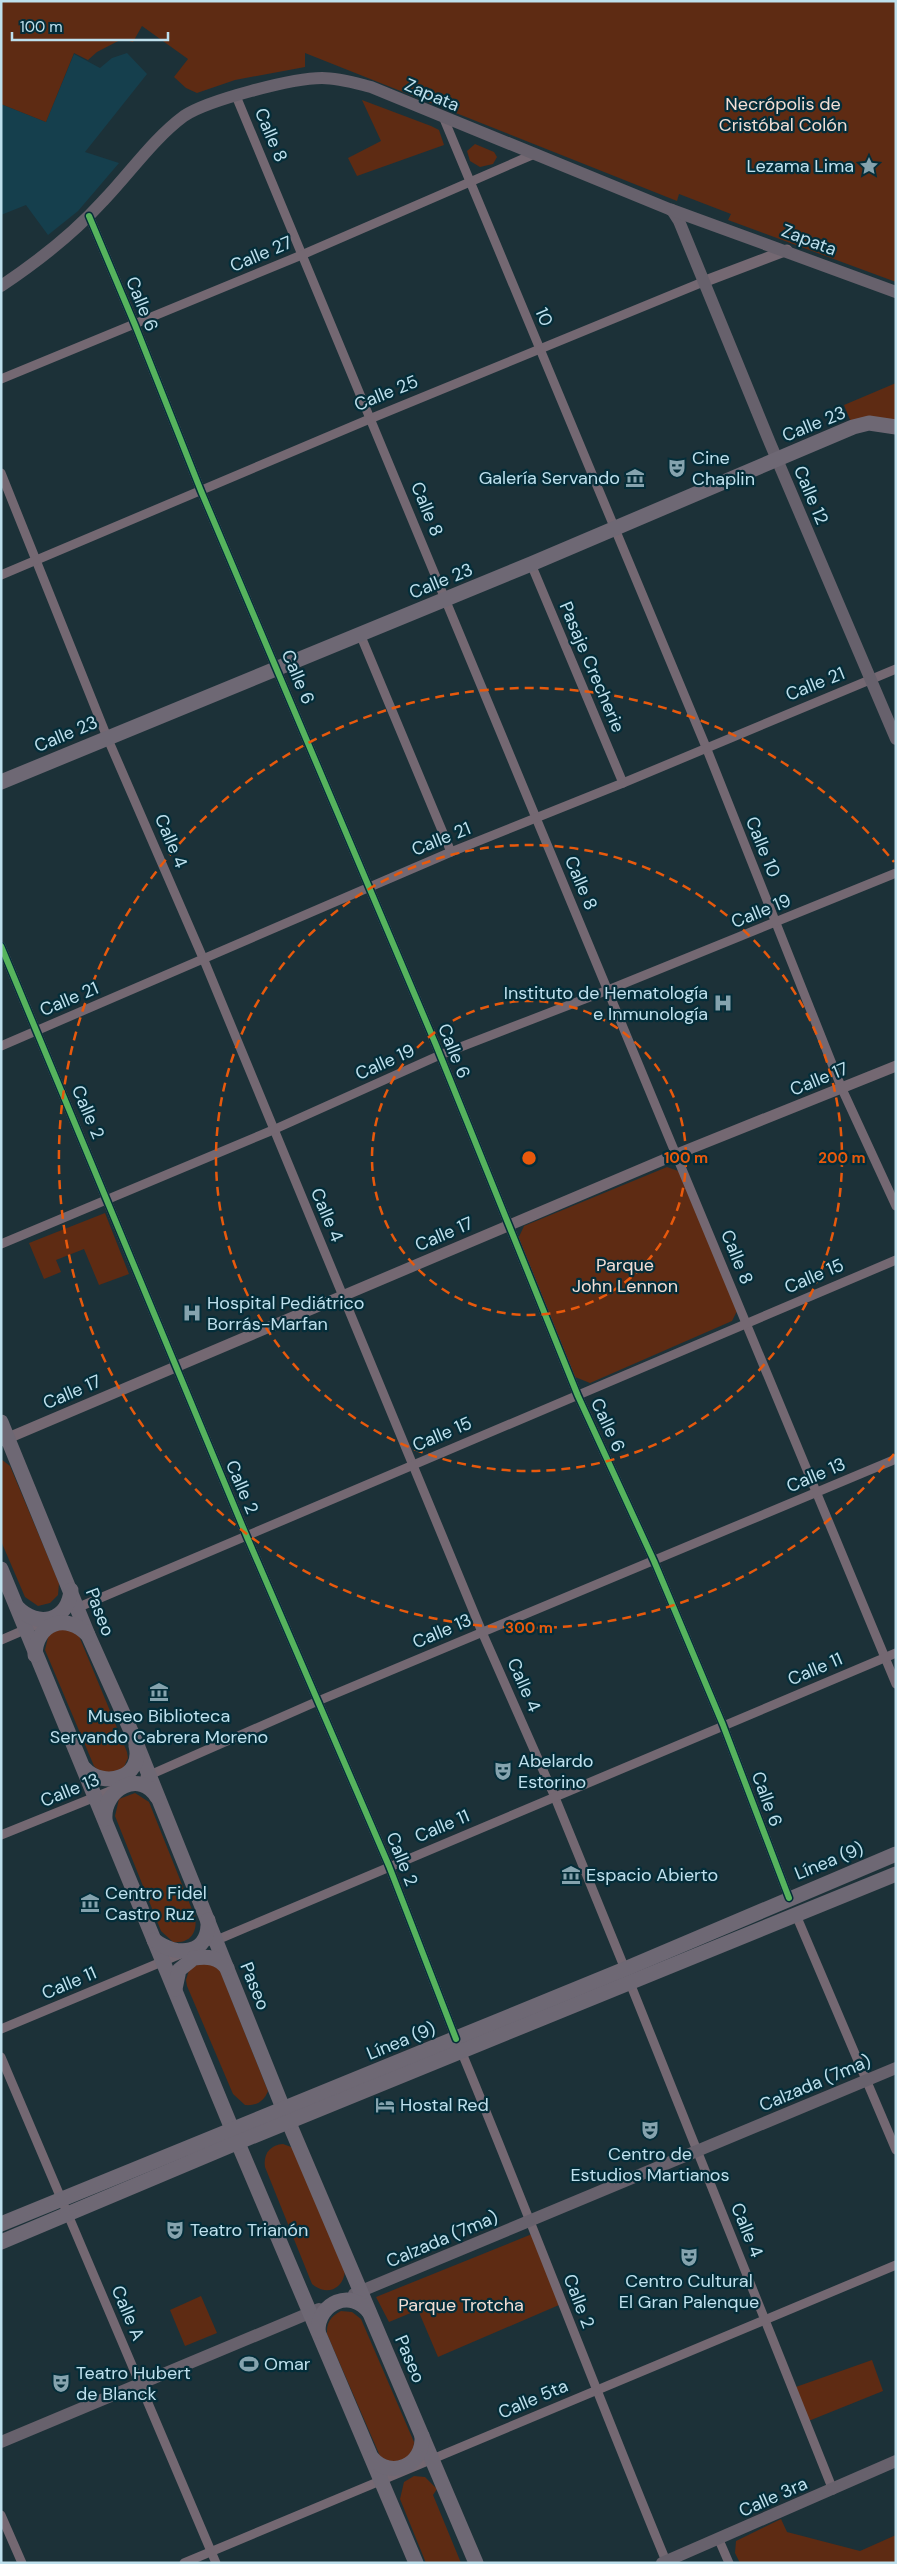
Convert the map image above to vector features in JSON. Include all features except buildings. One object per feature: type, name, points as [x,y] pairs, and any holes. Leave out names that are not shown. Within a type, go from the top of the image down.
[{"type":"main road","name":"Zapata","points":[[1,286],[26,269],[88,216],[171,126],[192,111],[236,96],[310,79],[333,79],[371,87],[532,155],[672,210],[787,250],[896,292]]},
{"type":"main road","name":"Calle 12","points":[[672,210],[896,739]]},
{"type":"main road","points":[[688,244],[696,218]]},
{"type":"main road","name":"Calle 23","points":[[1,782],[531,564],[776,459],[869,423],[896,427]]},
{"type":"main road","name":"Paseo","points":[[1,1422],[4,1443],[18,1460],[88,1635],[135,1740],[287,2116],[476,2563]]},
{"type":"main road","points":[[1,1569],[35,1655],[416,2563]]},
{"type":"main road","points":[[17,1607],[32,1618],[42,1620],[53,1618],[66,1607],[71,1590]]},
{"type":"main road","points":[[35,1655],[39,1636],[55,1623],[73,1623],[88,1635]]},
{"type":"main road","points":[[83,1767],[98,1779],[108,1781],[120,1778],[132,1768],[136,1759],[135,1740]]},
{"type":"main road","points":[[105,1820],[107,1801],[113,1793],[124,1786],[139,1784],[156,1794],[160,1802]]},
{"type":"main road","name":"Línea (9)","points":[[628,1976],[789,1898],[896,1854]]},
{"type":"main road","name":"Línea (9)","points":[[1,2224],[62,2198],[236,2136],[628,1976],[796,1915],[896,1874]]},
{"type":"main road","points":[[154,1940],[171,1951],[191,1950],[205,1938],[208,1920]]},
{"type":"main road","points":[[175,1989],[180,1970],[194,1958],[214,1958],[222,1962],[228,1969]]},
{"type":"main road","name":"Calzada (7ma)","points":[[1,2442],[896,2068]]},
{"type":"main road","name":"Línea (9)","points":[[1,2242],[70,2214],[236,2136]]},
{"type":"main road","points":[[318,2332],[318,2322],[322,2313],[328,2306],[337,2301],[356,2301],[370,2313]]},
{"type":"main road","points":[[372,2458],[378,2465],[387,2469],[406,2467],[420,2454],[423,2445],[422,2435]]},
{"type":"main road","name":"Calle 3ra","points":[[664,2562],[719,2540],[896,2461]]},
{"type":"main road","points":[[389,2500],[388,2491],[392,2482],[407,2469],[426,2469],[441,2480]]},
{"type":"street","name":"Calle 8","points":[[236,96],[447,598],[896,1684]]},
{"type":"street","name":"10","points":[[444,119],[613,528]]},
{"type":"street","name":"Calle 27","points":[[1,379],[304,254],[532,155]]},
{"type":"street","name":"Calle 6","points":[[88,216],[135,325],[201,491],[278,668],[440,1055],[578,1396],[654,1561],[724,1725],[789,1898]]},
{"type":"street","name":"Calle 25","points":[[1,575],[372,418],[703,282],[787,250]]},
{"type":"street","name":"Calle 4","points":[[1,473],[108,737],[203,958],[482,1632],[554,1795],[833,2490]]},
{"type":"street","name":"Calle 10","points":[[613,528],[706,747],[842,1089],[896,1206]]},
{"type":"street","name":"Pasaje Crecherie","points":[[531,564],[623,783]]},
{"type":"street","points":[[360,634],[451,852]]},
{"type":"street","name":"Calle 21","points":[[1,1046],[451,852],[537,819],[896,668]]},
{"type":"street","name":"Calle 19","points":[[1,1244],[273,1130],[440,1055],[608,990],[896,873]]},
{"type":"street","name":"Calle 2","points":[[1,946],[247,1537],[389,1866],[459,2046],[532,2220],[596,2390],[664,2562]]},
{"type":"street","name":"Calle 17","points":[[4,1443],[176,1367],[677,1154],[896,1066]]},
{"type":"street","name":"Calle 15","points":[[1,1640],[896,1260]]},
{"type":"street","name":"Calle 13","points":[[1,1835],[96,1798],[318,1701],[896,1459]]},
{"type":"street","name":"Calle 11","points":[[1,2029],[216,1940],[554,1795],[896,1653]]},
{"type":"street","points":[[796,1915],[896,2150]]},
{"type":"street","points":[[1,2057],[62,2198]]},
{"type":"street","name":"Calle A","points":[[62,2198],[216,2563]]},
{"type":"street","name":"Calle 5ta","points":[[184,2563],[896,2266]]},
{"type":"street","points":[[1,2515],[22,2563]]},
{"type":"street","points":[[719,2540],[729,2563]]},
{"type":"shaded area","points":[[127,53],[147,74],[85,152],[119,163],[78,211],[48,235],[26,205],[1,215],[1,104],[46,122],[74,54],[100,68],[112,58]]},
{"type":"green space","name":"Necrópolis de Cristóbal Colón","points":[[1,1],[896,1],[896,282],[728,220],[731,214],[679,194],[677,201],[305,53],[305,67],[235,80],[197,93],[186,88],[174,77],[188,59],[142,26],[133,42],[122,39],[97,52],[88,60],[74,53],[46,122],[1,104]]},
{"type":"green space","points":[[362,100],[439,130],[444,145],[357,176],[348,158],[381,141]]},
{"type":"green space","points":[[475,144],[494,152],[497,157],[493,164],[480,167],[470,161],[467,151]]},
{"type":"green space","points":[[896,383],[896,427],[853,427],[844,405]]},
{"type":"green space","name":"Parque John Lennon","points":[[667,1167],[681,1172],[737,1311],[732,1321],[590,1383],[575,1377],[518,1239],[524,1226]]},
{"type":"green space","points":[[105,1213],[129,1274],[99,1285],[84,1249],[56,1260],[61,1272],[44,1279],[29,1243]]},
{"type":"green space","points":[[1,1459],[10,1466],[59,1583],[58,1595],[50,1603],[38,1606],[25,1597],[1,1541]]},
{"type":"green space","points":[[64,1627],[79,1636],[127,1752],[128,1758],[123,1769],[102,1774],[94,1766],[45,1650],[49,1633]]},
{"type":"green space","points":[[135,1793],[149,1802],[195,1917],[194,1932],[184,1941],[173,1942],[161,1931],[115,1816],[119,1799]]},
{"type":"green space","points":[[203,1961],[219,1968],[268,2091],[264,2098],[256,2104],[245,2105],[233,2094],[187,1986],[186,1980],[189,1970]]},
{"type":"green space","points":[[283,2144],[294,2148],[345,2271],[341,2283],[333,2289],[323,2290],[312,2284],[265,2167],[265,2158],[268,2151],[274,2146]]},
{"type":"green space","name":"Parque Trotcha","points":[[532,2234],[559,2305],[438,2357],[418,2310],[389,2322],[376,2297]]},
{"type":"green space","points":[[201,2296],[217,2333],[185,2346],[170,2310]]},
{"type":"green space","points":[[341,2311],[352,2312],[361,2319],[414,2442],[413,2454],[394,2465],[380,2456],[327,2334],[327,2326],[330,2320]]},
{"type":"green space","points":[[872,2360],[883,2391],[806,2422],[793,2388]]},
{"type":"green space","points":[[414,2476],[425,2477],[437,2489],[433,2495],[461,2563],[426,2563],[400,2499],[404,2482]]},
{"type":"green space","points":[[781,2519],[787,2532],[860,2551],[896,2535],[896,2563],[740,2563],[735,2553],[736,2541]]},
{"type":"cycle path","points":[[89,216],[201,491],[436,1045],[578,1396],[654,1561],[723,1725],[789,1898]]},
{"type":"cycle path","points":[[1,946],[247,1537],[389,1866],[456,2039]]},
{"type":"place","name":"Lezama Lima","points":[[869,166]]},
{"type":"place","name":"Cine Chaplin","points":[[677,468]]},
{"type":"place","name":"Galería Servando","points":[[635,478]]},
{"type":"place","name":"Instituto de Hematología e Inmunología","points":[[723,1003]]},
{"type":"place","name":"Hospital Pediátrico Borrás-Marfan","points":[[192,1313]]},
{"type":"place","name":"Museo Biblioteca Servando Cabrera Moreno","points":[[159,1692]]},
{"type":"place","name":"Abelardo Estorino","points":[[503,1771]]},
{"type":"place","name":"Espacio Abierto","points":[[571,1875]]},
{"type":"place","name":"Centro Fidel Castro Ruz","points":[[90,1903]]},
{"type":"place","name":"Hostal Red","points":[[385,2105]]},
{"type":"place","name":"Centro de Estudios Martianos","points":[[650,2130]]},
{"type":"place","name":"Teatro Trianón","points":[[175,2230]]},
{"type":"place","name":"Centro Cultural El Gran Palenque","points":[[689,2257]]},
{"type":"place","name":"Omar","points":[[249,2364]]},
{"type":"place","name":"Teatro Hubert de Blanck","points":[[61,2383]]}]
